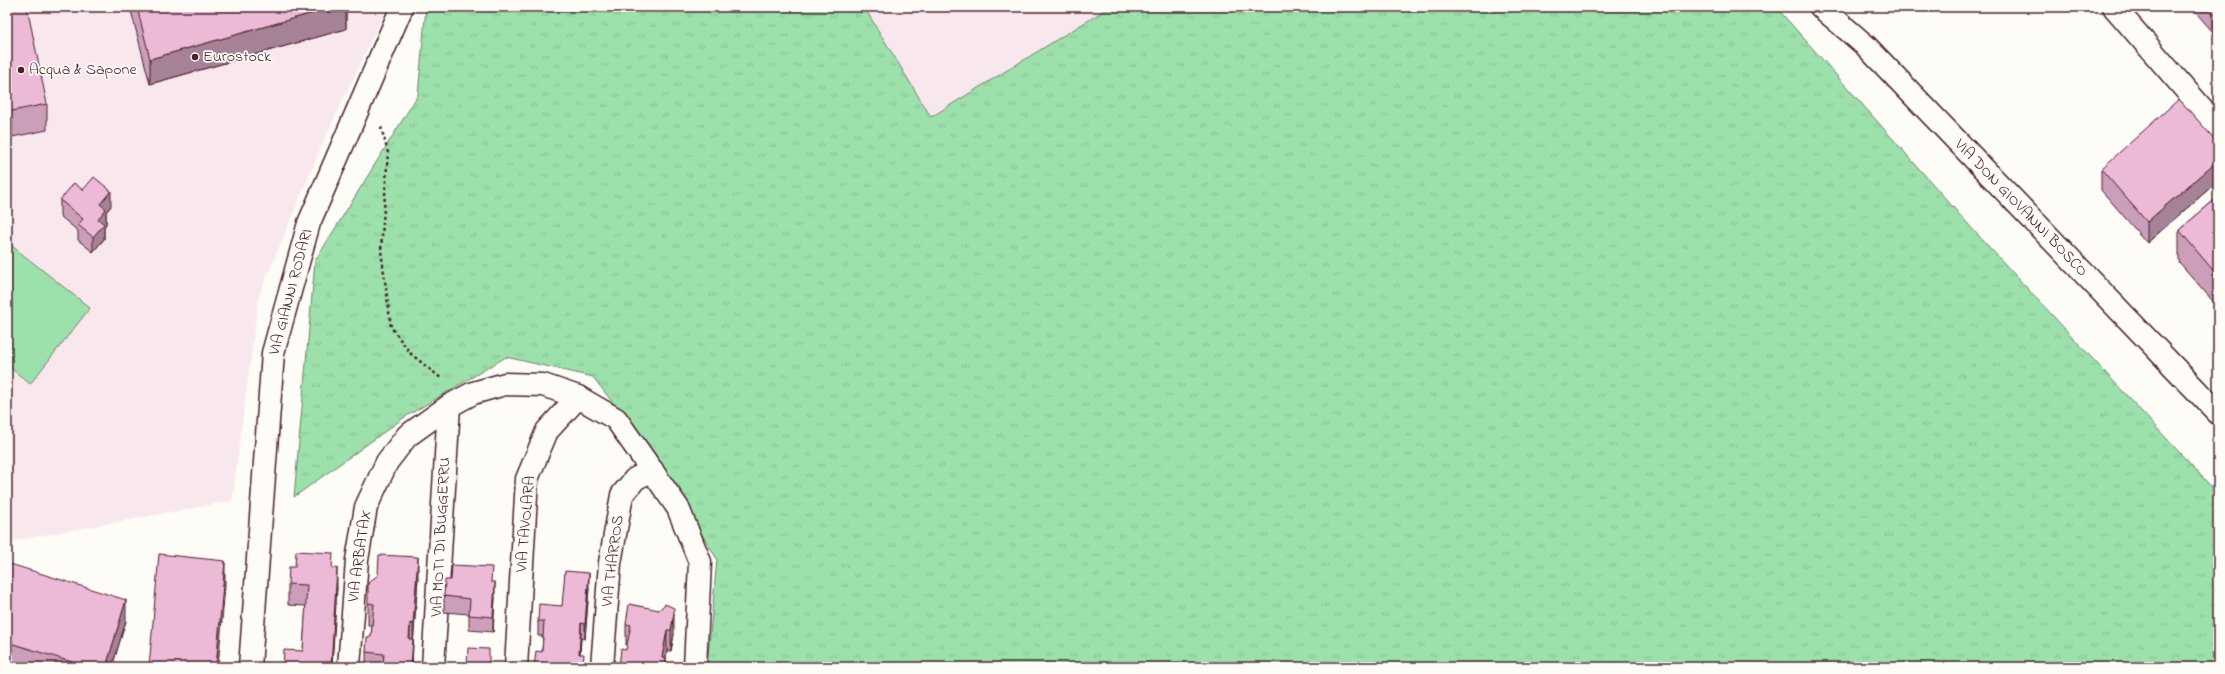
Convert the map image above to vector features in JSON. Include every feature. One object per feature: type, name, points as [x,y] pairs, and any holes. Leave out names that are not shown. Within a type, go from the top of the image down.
[{"type":"street","name":"VIA GIANNI RODARI","points":[[250,667],[273,352],[309,223],[402,7]]},
{"type":"street","name":"VIA DON GIOVANNI BOSCO","points":[[1821,7],[1866,46],[2218,413]]},
{"type":"street","points":[[2114,7],[2218,127]]},
{"type":"street","name":"VIA ARBATAX","points":[[349,667],[357,560],[366,507],[387,462],[407,436],[449,406],[473,393],[505,384],[543,385],[578,397],[616,419],[678,508],[700,562],[695,667]]},
{"type":"street","name":"VIA TAVOLARA","points":[[516,667],[527,479],[547,431],[578,397]]},
{"type":"street","name":"VIA MOTI DI BUGGERRU","points":[[434,667],[449,406]]},
{"type":"street","name":"VIA THARROS","points":[[602,667],[610,563],[622,494],[635,479],[652,470]]},
{"type":"path","points":[[369,86],[388,153],[381,250],[391,327],[411,354],[442,379],[473,393]]},
{"type":"shaded area","points":[[7,7],[387,7],[325,138],[259,295],[232,501],[7,542]]},
{"type":"shaded area","points":[[864,7],[1110,7],[931,117]]},
{"type":"green space","points":[[426,7],[864,7],[931,117],[1110,7],[1776,7],[1976,233],[2218,494],[2218,667],[707,667],[717,559],[650,451],[593,377],[506,357],[405,417],[294,497],[315,261],[418,95]]},
{"type":"green space","points":[[7,242],[90,308],[30,384],[7,365]]},
{"type":"building","name":"Acqua & Sapone","points":[[7,7],[27,7],[47,104],[7,112]]},
{"type":"building","points":[[137,7],[334,7],[150,59]]},
{"type":"building","points":[[2209,7],[2218,7],[2218,17]]},
{"type":"building","points":[[2179,99],[2218,143],[2218,160],[2147,222],[2101,169]]},
{"type":"building","points":[[94,177],[111,191],[100,204],[106,209],[98,219],[104,224],[93,237],[78,225],[83,219],[60,200],[74,183],[83,190]]},
{"type":"building","points":[[2218,197],[2218,276],[2179,230]]},
{"type":"building","points":[[296,551],[333,553],[332,568],[337,568],[331,667],[283,667],[284,650],[303,651],[307,585],[288,584],[289,567],[295,567]]},
{"type":"building","points":[[159,554],[225,561],[216,667],[149,667]]},
{"type":"building","points":[[379,555],[418,557],[413,624],[410,623],[409,639],[413,639],[411,667],[383,667],[384,654],[366,652],[367,637],[371,637],[374,604],[368,603],[368,583],[378,575]]},
{"type":"building","points":[[7,563],[126,600],[106,667],[88,667],[7,642]]},
{"type":"building","points":[[452,565],[492,567],[491,582],[495,582],[493,617],[469,615],[470,599],[444,596],[445,580],[451,580]]},
{"type":"building","points":[[565,571],[589,573],[585,624],[581,623],[579,654],[584,654],[583,667],[534,667],[536,651],[542,652],[544,621],[538,621],[539,604],[562,606]]},
{"type":"building","points":[[629,604],[659,610],[665,604],[674,608],[671,630],[667,630],[662,657],[666,658],[665,667],[619,667],[621,649],[626,650],[631,625],[626,624]]},
{"type":"building","points":[[468,648],[489,649],[489,667],[441,667],[442,665],[467,666]]},
{"type":"place","name":"Eurostock","points":[[195,57]]},
{"type":"place","name":"Acqua & Sapone","points":[[21,70]]}]
